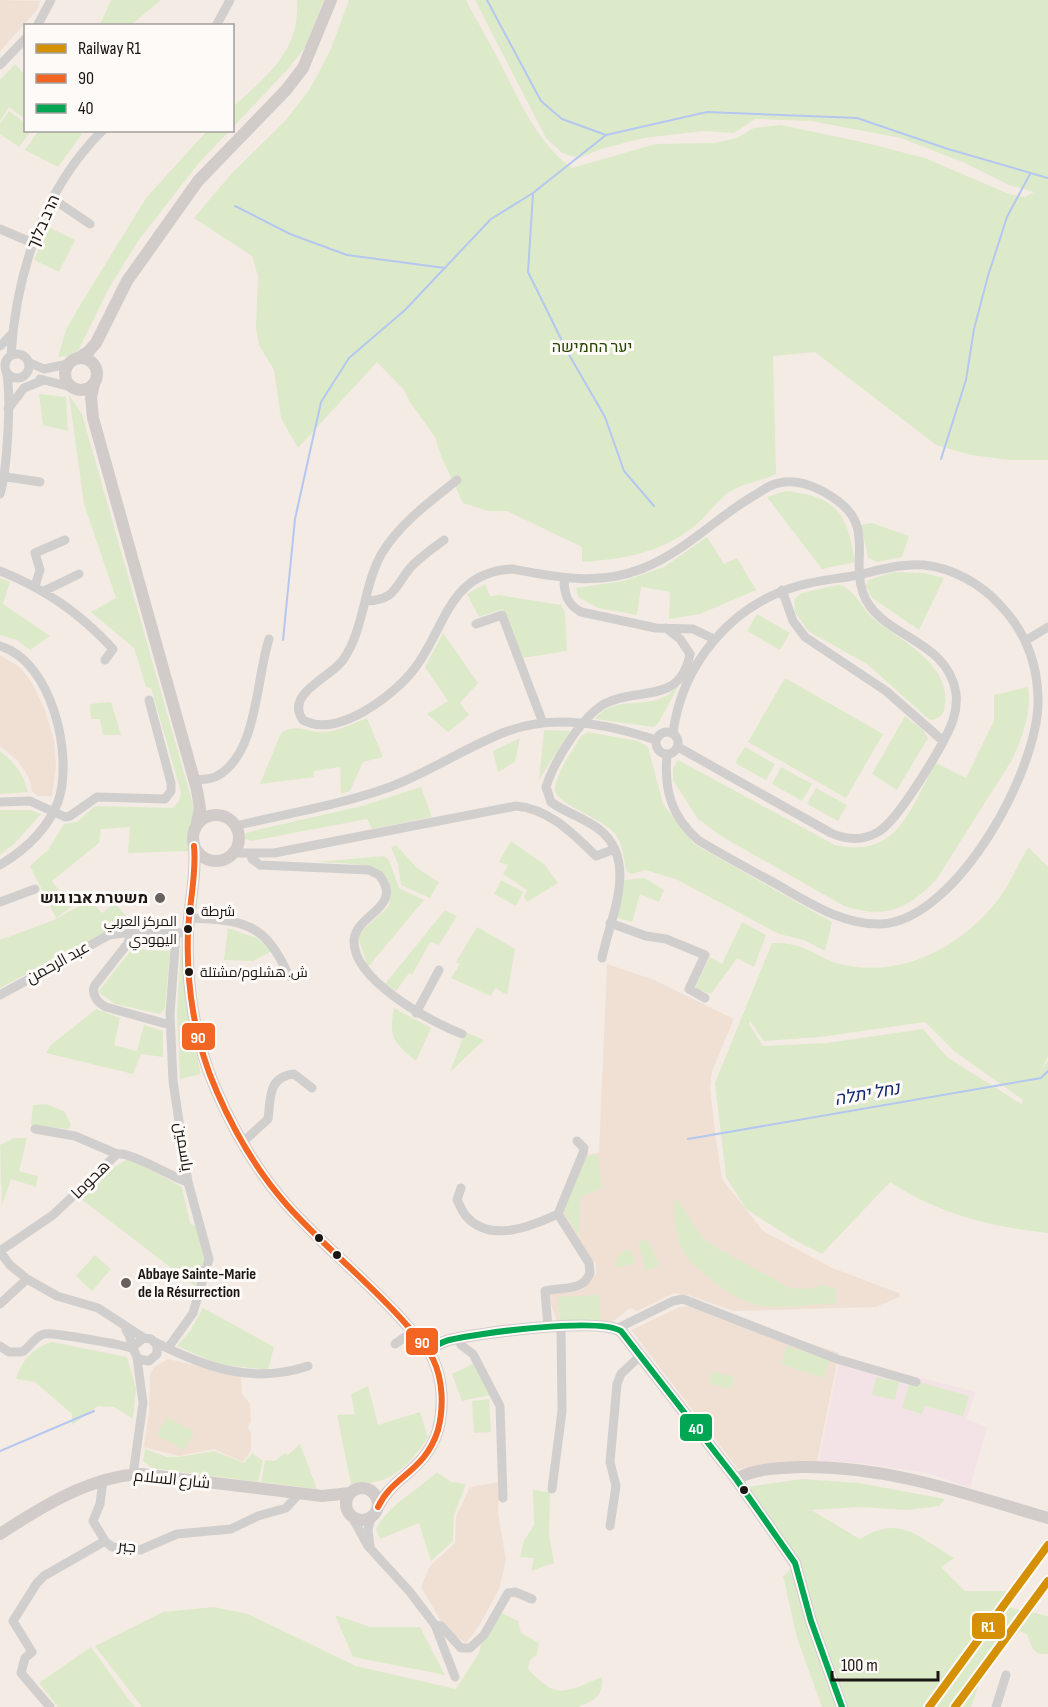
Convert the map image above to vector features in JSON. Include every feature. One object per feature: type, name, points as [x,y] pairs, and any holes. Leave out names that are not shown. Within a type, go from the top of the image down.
[{"type":"main road","points":[[95,426],[86,406],[64,374],[73,361],[92,348],[127,281],[188,195],[210,168],[286,90],[303,68],[331,0]]},
{"type":"main road","points":[[99,335],[90,403],[95,426],[196,785],[203,803],[235,826],[238,840],[232,853],[221,860],[202,856],[194,846]]},
{"type":"main road","points":[[73,361],[87,359],[96,368]]},
{"type":"main road","points":[[72,388],[84,390],[94,384]]},
{"type":"main road","points":[[196,785],[200,809],[195,827],[189,918],[182,933],[202,1049],[216,1090],[243,1142],[286,1204],[428,1349],[438,1372],[442,1403],[435,1438],[425,1458],[401,1481],[388,1491],[374,1512],[362,1521],[350,1514],[346,1503],[350,1493],[359,1489],[369,1490],[401,1481]]},
{"type":"main road","points":[[195,827],[205,818],[219,815]]},
{"type":"main road","points":[[191,891],[200,869],[214,860]]},
{"type":"main road","points":[[428,1349],[457,1339],[555,1327],[603,1326],[616,1329],[641,1355],[736,1479],[795,1563],[811,1621],[842,1707]]},
{"type":"main road","points":[[438,1372],[444,1353],[457,1339]]},
{"type":"main road","points":[[736,1479],[772,1468],[875,1471],[922,1480],[1048,1518]]},
{"type":"main road","name":"شارع السلام","points":[[0,1534],[103,1480],[133,1475],[322,1496],[350,1493]]},
{"type":"main road","points":[[369,1490],[376,1497],[374,1512]]},
{"type":"main road","name":"شارع السلام","points":[[322,1496],[350,1514]]},
{"type":"street","points":[[38,24],[51,0]]},
{"type":"street","points":[[217,24],[230,0]]},
{"type":"street","points":[[0,65],[24,40]]},
{"type":"street","name":"הרב בלוך","points":[[0,494],[8,390],[5,361],[13,330],[15,303],[33,243],[53,199],[93,140],[101,132]]},
{"type":"street","points":[[53,199],[90,224]]},
{"type":"street","points":[[0,229],[33,243]]},
{"type":"street","points":[[0,346],[13,330]]},
{"type":"street","name":"הרב בלוך","points":[[13,330],[16,345],[25,359]]},
{"type":"street","points":[[8,390],[28,370],[25,359]]},
{"type":"street","points":[[5,361],[25,359],[44,369],[73,361]]},
{"type":"street","points":[[5,361],[19,377],[44,380],[72,388]]},
{"type":"street","points":[[7,411],[24,387],[44,380]]},
{"type":"street","points":[[2,476],[40,482]]},
{"type":"street","points":[[458,480],[417,513],[383,552],[356,634],[343,659],[334,670],[303,693],[298,701],[298,714],[309,724],[320,727],[343,722],[370,707],[407,677],[422,658],[457,596],[477,578],[512,569],[564,578],[608,578],[655,563],[685,546],[733,508],[779,483],[793,482],[818,489],[851,513],[859,535],[860,574],[864,595],[874,611],[928,649],[949,673],[955,691],[955,710],[942,740],[890,823],[870,836],[855,839],[831,832],[678,747]]},
{"type":"street","points":[[35,586],[40,570],[35,553],[65,540]]},
{"type":"street","points":[[366,601],[382,600],[393,593],[418,560],[444,540]]},
{"type":"street","points":[[667,755],[665,779],[670,801],[680,822],[698,840],[832,914],[867,923],[902,920],[933,904],[963,872],[999,817],[1024,767],[1035,732],[1038,699],[1035,668],[1025,640],[1011,617],[993,597],[971,581],[948,570],[924,565],[899,566],[782,590],[741,612],[714,639],[689,681],[680,701],[673,733],[678,747],[673,753],[667,755],[657,750],[656,740],[662,733],[673,733]]},
{"type":"street","points":[[0,571],[44,591],[82,617],[113,649],[105,660]]},
{"type":"street","points":[[44,591],[79,574]]},
{"type":"street","points":[[564,578],[566,596],[573,608],[581,612],[605,619],[666,628],[693,629],[714,639]]},
{"type":"street","points":[[782,590],[793,621],[805,637],[886,691],[942,740]]},
{"type":"street","points":[[476,624],[502,615],[543,723]]},
{"type":"street","points":[[1025,640],[1048,627]]},
{"type":"street","points":[[602,958],[621,876],[615,849],[600,831],[553,804],[547,796],[549,780],[582,723],[607,702],[635,695],[657,694],[673,685],[682,675],[690,654],[680,639],[666,628]]},
{"type":"street","points":[[196,785],[219,775],[238,755],[249,728],[269,639]]},
{"type":"street","points":[[0,646],[13,652],[30,666],[51,705],[62,748],[64,768],[58,801],[53,813],[27,847],[0,865]]},
{"type":"street","points":[[0,802],[30,801],[53,813],[70,816],[97,797],[157,800],[169,796],[171,783],[149,700]]},
{"type":"street","points":[[235,826],[358,797],[390,787],[497,736],[543,723],[582,723],[622,729],[656,740]]},
{"type":"street","points":[[232,853],[274,853],[403,830],[516,806],[532,809],[560,823],[596,856],[615,849]]},
{"type":"street","points":[[251,854],[255,863],[260,865],[369,870],[380,875],[387,892],[384,902],[359,927],[354,942],[364,966],[374,980],[416,1013],[462,1034]]},
{"type":"street","points":[[0,902],[35,890]]},
{"type":"street","points":[[189,918],[233,922],[257,932],[277,949],[289,976]]},
{"type":"street","points":[[610,923],[646,936],[666,939],[705,955],[689,989],[705,998]]},
{"type":"street","points":[[131,932],[128,943],[95,985],[93,993],[97,1001],[106,1007],[170,1025]]},
{"type":"street","name":"عبد الرحمن","points":[[0,995],[103,938],[131,932],[182,933]]},
{"type":"street","name":"ياسمين","points":[[168,1348],[193,1313],[208,1269],[207,1253],[188,1182],[173,1081],[170,1025],[182,933]]},
{"type":"street","points":[[416,1013],[439,970]]},
{"type":"street","points":[[243,1142],[268,1119],[269,1095],[279,1080],[294,1074],[312,1088]]},
{"type":"street","points":[[35,1129],[75,1136],[117,1154]]},
{"type":"street","points":[[460,1188],[457,1200],[462,1211],[467,1218],[486,1228],[514,1231],[558,1214],[584,1152],[584,1148],[577,1142]]},
{"type":"street","name":"هحوما","points":[[0,1252],[60,1210],[117,1154],[134,1156],[161,1172],[188,1182]]},
{"type":"street","points":[[552,1489],[562,1411],[555,1327],[545,1291],[578,1287],[584,1283],[590,1273],[588,1263],[558,1214]]},
{"type":"street","points":[[0,1252],[9,1265],[27,1279],[57,1296],[98,1308],[122,1326],[144,1338],[208,1366],[265,1375],[278,1375],[308,1366]]},
{"type":"street","points":[[0,1305],[27,1279]]},
{"type":"street","points":[[616,1329],[673,1301],[683,1299],[837,1359],[916,1382]]},
{"type":"street","points":[[122,1326],[142,1361],[171,1354],[184,1356]]},
{"type":"street","points":[[395,1344],[412,1332]]},
{"type":"street","points":[[0,1346],[9,1352],[22,1352],[34,1339],[47,1333],[120,1344],[135,1351]]},
{"type":"street","points":[[133,1475],[143,1413],[143,1384],[135,1351],[144,1338]]},
{"type":"street","points":[[457,1339],[473,1354],[500,1406],[503,1498]]},
{"type":"street","points":[[143,1384],[157,1348],[155,1342]]},
{"type":"street","points":[[610,1526],[616,1486],[610,1461],[616,1384],[621,1374],[641,1355]]},
{"type":"street","points":[[103,1480],[100,1504],[93,1521],[105,1541]]},
{"type":"street","name":"جبر","points":[[50,1707],[21,1673],[25,1658],[32,1652],[13,1621],[14,1616],[44,1576],[105,1541],[112,1546],[140,1551],[177,1534],[231,1529],[258,1516],[286,1508],[299,1494]]},
{"type":"street","points":[[374,1512],[369,1540],[374,1553]]},
{"type":"street","points":[[350,1514],[374,1553],[435,1625],[455,1677]]},
{"type":"street","points":[[435,1625],[444,1628],[457,1645],[470,1648],[484,1635],[508,1593],[515,1592],[532,1599]]},
{"type":"street","points":[[996,1707],[1006,1675]]},
{"type":"shaded area","points":[[0,0],[40,1],[37,10],[0,51]]},
{"type":"shaded area","points":[[0,655],[21,668],[32,683],[44,708],[54,740],[56,765],[52,796],[38,796],[32,791],[29,778],[18,761],[0,746]]},
{"type":"shaded area","points":[[607,964],[654,980],[734,1019],[712,1071],[710,1088],[716,1140],[722,1179],[763,1231],[832,1268],[899,1293],[900,1297],[875,1307],[734,1311],[688,1295],[674,1293],[637,1311],[630,1308],[614,1321],[558,1324],[548,1296],[550,1293],[582,1290],[596,1274],[596,1263],[585,1253],[561,1210],[586,1155],[599,1153]]},
{"type":"shaded area","points":[[697,1306],[839,1353],[817,1462],[738,1469],[631,1330],[680,1307]]},
{"type":"shaded area","points":[[840,1357],[976,1392],[966,1419],[987,1427],[970,1488],[928,1473],[860,1463],[819,1461]]},
{"type":"shaded area","points":[[168,1359],[241,1376],[242,1394],[250,1404],[251,1421],[248,1428],[251,1433],[251,1450],[243,1462],[214,1449],[179,1456],[144,1447],[149,1413],[150,1374],[154,1367]]},
{"type":"shaded area","points":[[500,1482],[498,1513],[506,1560],[499,1589],[479,1626],[466,1643],[446,1630],[421,1587],[430,1566],[455,1543],[456,1517],[470,1487]]},
{"type":"green space","points":[[111,0],[161,0],[132,24],[100,24]]},
{"type":"green space","points":[[297,0],[324,0],[306,46],[288,69],[234,126],[234,106],[269,73],[287,48],[297,18]]},
{"type":"green space","name":"יער החמישה","points":[[349,0],[466,0],[528,117],[547,145],[572,168],[656,144],[714,143],[737,138],[754,128],[781,125],[925,158],[1009,194],[1025,197],[1034,192],[1009,185],[965,163],[901,138],[811,121],[755,119],[734,133],[703,131],[644,138],[601,149],[579,158],[562,153],[546,138],[475,0],[1048,0],[1048,460],[1010,460],[971,455],[936,445],[815,352],[773,356],[776,474],[729,492],[697,524],[671,542],[642,553],[582,562],[582,547],[507,511],[488,511],[463,503],[441,456],[435,437],[404,390],[377,362],[298,448],[281,418],[274,370],[259,345],[256,328],[258,276],[252,256],[194,218],[232,173],[285,121],[310,89],[330,51]]},
{"type":"green space","points":[[15,64],[24,74],[24,118],[9,107],[0,121],[0,80]]},
{"type":"green space","points":[[9,111],[24,122],[24,132],[30,132],[19,147],[0,134],[0,124]]},
{"type":"green space","points":[[38,132],[79,132],[82,134],[58,167],[25,150]]},
{"type":"green space","points":[[206,132],[228,132],[198,164],[138,241],[109,288],[79,349],[70,356],[58,357],[66,330],[146,198]]},
{"type":"green space","points":[[48,227],[75,240],[59,272],[34,260]]},
{"type":"green space","points":[[39,394],[66,397],[68,431],[43,425]]},
{"type":"green space","points":[[69,395],[82,414],[194,808],[190,851],[128,853],[130,827],[101,829],[99,843],[52,881],[71,907],[56,918],[30,866],[48,850],[64,824],[77,822],[95,806],[173,808],[179,801],[181,792],[151,688],[146,687],[134,648],[91,612],[116,598],[84,504]]},
{"type":"green space","points":[[786,491],[818,498],[829,503],[837,511],[844,520],[855,562],[822,569],[767,497]]},
{"type":"green space","points":[[872,523],[909,536],[902,557],[877,562],[868,558],[861,525]]},
{"type":"green space","points":[[707,537],[724,564],[737,558],[756,590],[700,614],[669,619],[670,592],[641,587],[637,615],[598,608],[578,597],[576,588],[623,581],[664,567]]},
{"type":"green space","points":[[894,572],[924,573],[944,578],[919,630],[872,598],[866,586],[868,580]]},
{"type":"green space","points":[[0,578],[10,582],[3,604],[50,636],[30,650],[17,640],[0,635]]},
{"type":"green space","points":[[485,584],[490,596],[499,595],[561,605],[565,613],[567,651],[523,658],[503,609],[479,617],[467,594]]},
{"type":"green space","points":[[838,585],[848,589],[874,619],[932,665],[945,691],[944,712],[940,716],[930,720],[867,664],[808,631],[795,612],[794,599],[802,593]]},
{"type":"green space","points":[[757,614],[790,633],[780,650],[747,631]]},
{"type":"green space","points":[[443,633],[478,683],[460,703],[469,715],[448,732],[427,714],[448,701],[425,667]]},
{"type":"green space","points":[[785,678],[883,734],[846,798],[748,742]]},
{"type":"green space","points":[[679,685],[654,727],[595,719],[610,707],[664,697]]},
{"type":"green space","points":[[1028,687],[1029,706],[1023,734],[1012,760],[936,880],[915,899],[894,909],[872,912],[844,906],[721,836],[698,819],[673,780],[673,768],[678,760],[835,845],[857,847],[874,845],[888,837],[909,813],[936,763],[966,778],[994,721],[994,695]]},
{"type":"green space","points":[[111,702],[121,735],[103,735],[100,719],[91,719],[90,704]]},
{"type":"green space","points":[[905,716],[923,730],[928,738],[897,790],[872,774]]},
{"type":"green space","points":[[367,718],[383,757],[363,762],[350,791],[341,794],[340,767],[314,771],[314,777],[260,784],[281,733],[293,728],[326,732]]},
{"type":"green space","points":[[544,730],[570,731],[539,780]]},
{"type":"green space","points":[[588,732],[638,741],[648,747],[663,804],[694,844],[832,922],[825,951],[804,940],[779,934],[676,879],[645,870],[631,874],[626,871],[622,848],[616,835],[602,823],[563,801],[557,796],[555,790],[565,763],[581,736]]},
{"type":"green space","points":[[520,738],[515,762],[498,772],[493,751]]},
{"type":"green space","points":[[745,747],[775,764],[766,780],[735,763]]},
{"type":"green space","points":[[0,751],[18,769],[28,792],[0,794]]},
{"type":"green space","points":[[781,767],[812,784],[802,801],[772,784]]},
{"type":"green space","points":[[421,787],[432,817],[372,829],[367,819],[251,841],[243,838],[244,834],[257,830],[362,806]]},
{"type":"green space","points":[[816,788],[847,805],[838,821],[807,804]]},
{"type":"green space","points":[[0,810],[31,810],[41,814],[14,844],[0,855]]},
{"type":"green space","points":[[511,841],[545,865],[558,883],[527,902],[524,897],[527,890],[503,874],[508,865],[499,862]]},
{"type":"green space","points":[[396,845],[417,868],[439,882],[430,898],[401,885],[398,864],[391,847]]},
{"type":"green space","points":[[1028,847],[1048,867],[1048,1057],[1040,1072],[1048,1061],[1048,1233],[986,1223],[946,1211],[890,1182],[822,1254],[796,1241],[746,1209],[726,1177],[715,1083],[772,943],[795,945],[836,963],[860,967],[883,967],[906,963],[928,955],[968,931],[986,914],[1001,896]],"holes":[[[750,1021],[764,1041],[820,1037],[925,1022],[954,1051],[1023,1100],[1021,1104],[947,1057],[923,1029],[827,1043],[763,1046],[749,1024]]]},
{"type":"green space","points":[[384,856],[389,860],[399,888],[424,900],[368,967],[358,938],[363,930],[389,906],[390,890],[387,879],[370,867],[317,862]]},
{"type":"green space","points":[[645,878],[664,890],[659,902],[640,894],[632,922],[614,917],[624,880]]},
{"type":"green space","points":[[501,880],[523,892],[516,906],[494,894]]},
{"type":"green space","points":[[90,900],[102,913],[115,903],[129,920],[0,988],[0,940],[54,920]]},
{"type":"green space","points":[[445,910],[457,916],[439,945],[430,942],[412,975],[409,973],[396,991],[385,984]]},
{"type":"green space","points":[[742,922],[766,935],[754,967],[737,958],[711,994],[695,988],[710,957],[722,964]]},
{"type":"green space","points":[[477,927],[515,949],[507,995],[495,988],[491,996],[451,978],[460,964],[456,962]]},
{"type":"green space","points":[[228,928],[257,938],[272,951],[253,961],[224,960]]},
{"type":"green space","points":[[136,944],[144,950],[170,951],[165,1008],[160,1014],[115,1004],[98,992]]},
{"type":"green space","points":[[181,944],[188,1015],[201,1074],[180,1079],[177,1015]]},
{"type":"green space","points":[[394,1008],[431,1028],[416,1061],[394,1039],[392,1018]]},
{"type":"green space","points":[[96,1009],[120,1018],[114,1045],[137,1051],[144,1025],[163,1031],[163,1057],[141,1054],[133,1074],[46,1053],[51,1045]]},
{"type":"green space","points":[[465,1032],[484,1040],[450,1072]]},
{"type":"green space","points":[[47,1104],[65,1112],[71,1125],[68,1129],[31,1125],[33,1105]]},
{"type":"green space","points":[[14,1138],[27,1138],[19,1171],[38,1176],[36,1187],[11,1179],[2,1205],[0,1145]]},
{"type":"green space","points":[[597,1154],[602,1188],[580,1197],[579,1236],[563,1209],[587,1156]]},
{"type":"green space","points":[[126,1160],[134,1161],[182,1187],[190,1223],[196,1226],[204,1257],[203,1272],[195,1286],[81,1199],[113,1168]]},
{"type":"green space","points":[[676,1197],[702,1238],[790,1288],[808,1289],[823,1285],[836,1289],[836,1303],[785,1307],[757,1305],[721,1288],[691,1262],[682,1249],[676,1231],[674,1204]]},
{"type":"green space","points":[[647,1239],[660,1265],[646,1271],[638,1243]]},
{"type":"green space","points":[[627,1249],[632,1252],[635,1264],[615,1267],[618,1256]]},
{"type":"green space","points":[[95,1255],[111,1269],[92,1291],[76,1276]]},
{"type":"green space","points":[[599,1295],[601,1320],[560,1323],[558,1297]]},
{"type":"green space","points":[[203,1308],[274,1347],[268,1370],[218,1364],[177,1346],[190,1331]]},
{"type":"green space","points":[[52,1342],[127,1357],[136,1388],[133,1419],[114,1407],[98,1406],[72,1425],[72,1414],[35,1382],[16,1379],[21,1366],[33,1351]]},
{"type":"green space","points":[[787,1346],[830,1360],[824,1378],[781,1364]]},
{"type":"green space","points":[[473,1364],[491,1395],[462,1401],[452,1374]]},
{"type":"green space","points":[[712,1371],[734,1377],[731,1389],[709,1384]]},
{"type":"green space","points":[[876,1377],[899,1382],[895,1400],[872,1395]]},
{"type":"green space","points":[[920,1382],[969,1396],[963,1416],[925,1406],[922,1414],[902,1408],[909,1384],[919,1386]]},
{"type":"green space","points":[[368,1386],[378,1425],[420,1412],[428,1437],[412,1459],[392,1476],[375,1482],[351,1484],[337,1415],[355,1414],[351,1394]]},
{"type":"green space","points":[[489,1399],[491,1432],[474,1433],[472,1401]]},
{"type":"green space","points":[[167,1417],[194,1432],[184,1450],[157,1435]]},
{"type":"green space","points":[[300,1444],[317,1489],[261,1482],[265,1460],[275,1461],[285,1453],[288,1455]]},
{"type":"green space","points":[[145,1449],[167,1457],[214,1451],[244,1463],[252,1453],[263,1461],[258,1482],[152,1468],[143,1461]]},
{"type":"green space","points":[[437,1472],[451,1482],[466,1484],[454,1515],[453,1541],[431,1561],[419,1523],[380,1539],[376,1529],[388,1512]]},
{"type":"green space","points":[[802,1479],[859,1483],[945,1499],[939,1506],[907,1510],[860,1507],[811,1510],[860,1539],[886,1528],[898,1528],[919,1536],[954,1558],[941,1567],[965,1591],[1006,1591],[1008,1607],[1048,1616],[1048,1654],[1036,1652],[1027,1634],[1020,1631],[984,1670],[971,1707],[822,1707],[797,1638],[783,1576],[796,1565],[746,1487]]},
{"type":"green space","points":[[533,1490],[550,1492],[549,1534],[554,1563],[531,1571],[534,1558],[520,1557],[524,1541],[534,1525]]},
{"type":"green space","points":[[214,1607],[248,1614],[356,1666],[456,1689],[479,1653],[483,1634],[495,1610],[518,1621],[521,1633],[539,1643],[537,1655],[530,1660],[528,1669],[547,1686],[562,1691],[579,1687],[602,1677],[601,1689],[597,1697],[578,1707],[142,1707],[95,1646],[163,1612]]},
{"type":"green space","points":[[335,1615],[370,1627],[420,1627],[445,1675],[353,1657]]},
{"type":"green space","points":[[91,1647],[135,1707],[58,1707],[39,1683]]},
{"type":"waterway","points":[[487,0],[541,101],[562,119],[606,135]]},
{"type":"waterway","points":[[283,640],[295,519],[321,402],[349,358],[405,310],[491,219],[533,193],[606,135],[707,112],[857,118],[948,149],[1048,178]]},
{"type":"waterway","points":[[941,459],[966,380],[974,329],[988,276],[1007,217],[1030,174]]},
{"type":"waterway","points":[[533,194],[528,272],[568,353],[605,417],[624,471],[654,506]]},
{"type":"waterway","points":[[235,206],[290,234],[347,255],[445,268]]},
{"type":"waterway","name":"נחל יתלה","points":[[688,1139],[1041,1078],[1048,1071]]},
{"type":"waterway","points":[[0,1451],[94,1411]]},
{"type":"rail line","name":"R1","points":[[929,1707],[1048,1545]]},
{"type":"rail line","name":"R1","points":[[955,1707],[1048,1581]]},
{"type":"transit line","name":"90","points":[[194,846],[188,932],[190,993],[203,1054],[224,1107],[247,1150],[275,1191],[420,1340],[430,1354],[439,1376],[442,1394],[441,1412],[438,1430],[432,1444],[417,1464],[384,1496],[378,1507]]},
{"type":"transit line","name":"40","points":[[428,1349],[446,1341],[510,1330],[588,1326],[608,1327],[621,1331],[736,1479],[795,1563],[811,1621],[842,1707]]},
{"type":"place","name":"משטרת אבו גוש","points":[[160,898]]},
{"type":"place","name":"شرطة","points":[[190,911]]},
{"type":"place","name":"المركز العربي اليهودي","points":[[188,929]]},
{"type":"place","name":"ش. هشلوم/مشتلة","points":[[189,972]]},
{"type":"place","name":"Abbaye Sainte-Marie de la Résurrection","points":[[126,1283]]}]
